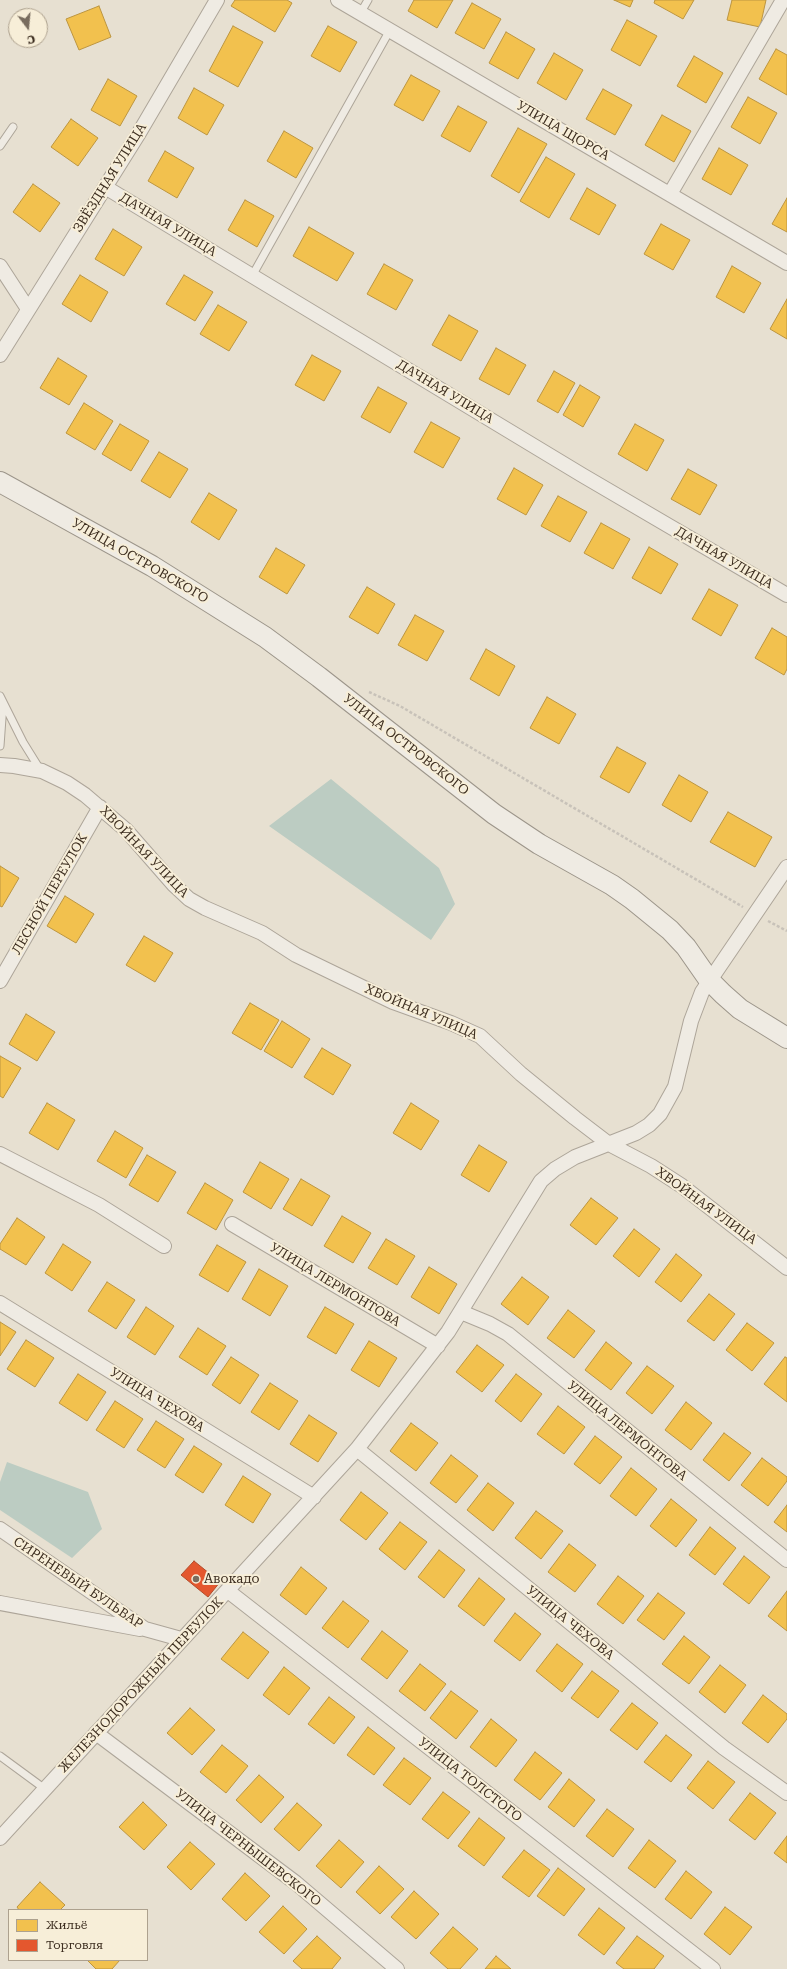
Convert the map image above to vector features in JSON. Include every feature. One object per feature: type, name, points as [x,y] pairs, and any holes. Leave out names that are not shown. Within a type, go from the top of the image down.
[{"type":"street","name":"ЗВЁЗДНАЯ УЛИЦА","points":[[0,355],[165,90],[217,0]]},
{"type":"street","name":"УЛИЦА ЩОРСА","points":[[338,0],[361,12],[787,263]]},
{"type":"street","points":[[670,194],[782,0]]},
{"type":"street","name":"ДАЧНАЯ УЛИЦА","points":[[105,187],[582,475],[787,595]]},
{"type":"street","points":[[0,266],[28,309]]},
{"type":"street","name":"УЛИЦА ОСТРОВСКОГО","points":[[0,482],[145,562],[265,637],[319,677],[494,814],[539,844],[612,885],[648,910],[686,947],[709,980],[740,1008],[787,1038]]},
{"type":"street","name":"ХВОЙНАЯ УЛИЦА","points":[[0,765],[42,771],[67,783],[100,807],[126,830],[174,885],[189,899],[205,908],[262,933],[296,955],[393,1002],[451,1023],[480,1036],[520,1074],[609,1144],[652,1166],[682,1186],[787,1268]]},
{"type":"street","name":"ЛЕСНОЙ ПЕРЕУЛОК","points":[[0,981],[100,807]]},
{"type":"street","name":"ЖЕЛЕЗНОДОРОЖНЫЙ ПЕРЕУЛОК","points":[[0,1838],[181,1639],[228,1591],[357,1449],[438,1346],[461,1312],[528,1199],[540,1182],[555,1169],[575,1158],[649,1125],[660,1114],[675,1087],[696,1007],[709,980],[787,867]]},
{"type":"street","points":[[0,1154],[99,1205],[164,1246]]},
{"type":"street","name":"УЛИЦА ЛЕРМОНТОВА","points":[[232,1224],[438,1346]]},
{"type":"street","name":"УЛИЦА ЧЕХОВА","points":[[0,1303],[314,1497]]},
{"type":"street","name":"УЛИЦА ЛЕРМОНТОВА","points":[[461,1312],[490,1324],[508,1334],[787,1560]]},
{"type":"street","name":"УЛИЦА ЧЕХОВА","points":[[357,1449],[724,1748],[787,1793]]},
{"type":"street","name":"СИРЕНЕВЫЙ БУЛЬВАР","points":[[0,1530],[144,1630],[181,1639]]},
{"type":"street","name":"УЛИЦА ТОЛСТОГО","points":[[228,1591],[713,1969]]},
{"type":"street","points":[[0,1603],[144,1630]]},
{"type":"street","name":"УЛИЦА ЧЕРНЫШЕВСКОГО","points":[[96,1733],[296,1883],[397,1969]]},
{"type":"lane","points":[[361,12],[368,0]]},
{"type":"lane","points":[[252,276],[390,30]]},
{"type":"lane","points":[[0,146],[13,128]]},
{"type":"lane","points":[[0,696],[42,771]]},
{"type":"lane","points":[[0,746],[3,703]]},
{"type":"lane","points":[[0,1756],[44,1789]]},
{"type":"path","points":[[367,691],[400,706],[755,914],[787,931]]},
{"type":"shaded area","points":[[331,779],[439,868],[455,904],[431,940],[269,826]]},
{"type":"shaded area","points":[[7,1462],[88,1492],[102,1529],[72,1558],[0,1510],[0,1482]]},
{"type":"building: Жильё","points":[[235,0],[287,0],[292,3],[275,32],[231,6]]},
{"type":"building: Жильё","points":[[414,0],[453,0],[437,28],[408,11]]},
{"type":"building: Жильё","points":[[614,0],[633,0],[630,7]]},
{"type":"building: Жильё","points":[[655,0],[694,0],[683,19],[654,3]]},
{"type":"building: Жильё","points":[[732,0],[766,0],[760,27],[727,20]]},
{"type":"building: Жильё","points":[[472,3],[501,19],[484,49],[455,33]]},
{"type":"building: Жильё","points":[[99,6],[111,37],[79,50],[66,19]]},
{"type":"building: Жильё","points":[[627,20],[657,36],[640,66],[611,50]]},
{"type":"building: Жильё","points":[[233,26],[263,42],[238,87],[209,71]]},
{"type":"building: Жильё","points":[[328,26],[357,42],[340,72],[311,56]]},
{"type":"building: Жильё","points":[[506,32],[535,49],[518,79],[489,63]]},
{"type":"building: Жильё","points":[[776,49],[787,55],[787,95],[759,79]]},
{"type":"building: Жильё","points":[[554,53],[583,70],[566,100],[537,83]]},
{"type":"building: Жильё","points":[[694,56],[723,73],[706,103],[677,86]]},
{"type":"building: Жильё","points":[[411,75],[440,91],[423,121],[394,105]]},
{"type":"building: Жильё","points":[[108,79],[137,96],[120,126],[91,110]]},
{"type":"building: Жильё","points":[[194,88],[224,105],[207,135],[178,118]]},
{"type":"building: Жильё","points":[[603,89],[632,105],[615,135],[586,119]]},
{"type":"building: Жильё","points":[[748,97],[777,113],[760,144],[731,127]]},
{"type":"building: Жильё","points":[[458,106],[487,122],[470,152],[441,136]]},
{"type":"building: Жильё","points":[[662,115],[691,131],[674,162],[645,145]]},
{"type":"building: Жильё","points":[[71,119],[98,138],[78,166],[51,147]]},
{"type":"building: Жильё","points":[[518,128],[547,144],[519,193],[491,176]]},
{"type":"building: Жильё","points":[[284,131],[313,148],[296,178],[267,161]]},
{"type":"building: Жильё","points":[[719,148],[748,165],[731,195],[702,179]]},
{"type":"building: Жильё","points":[[165,151],[194,168],[177,198],[148,181]]},
{"type":"building: Жильё","points":[[546,157],[575,174],[549,218],[520,201]]},
{"type":"building: Жильё","points":[[33,184],[60,203],[40,232],[13,212]]},
{"type":"building: Жильё","points":[[587,188],[616,205],[599,235],[570,219]]},
{"type":"building: Жильё","points":[[787,198],[787,232],[772,224]]},
{"type":"building: Жильё","points":[[245,200],[274,216],[257,247],[228,230]]},
{"type":"building: Жильё","points":[[661,224],[690,240],[673,270],[644,254]]},
{"type":"building: Жильё","points":[[309,227],[354,253],[337,281],[293,256]]},
{"type":"building: Жильё","points":[[113,229],[142,247],[124,276],[95,259]]},
{"type":"building: Жильё","points":[[384,264],[413,280],[396,310],[367,294]]},
{"type":"building: Жильё","points":[[732,266],[761,283],[744,313],[716,297]]},
{"type":"building: Жильё","points":[[80,275],[108,292],[91,322],[62,304]]},
{"type":"building: Жильё","points":[[184,275],[213,292],[195,321],[166,304]]},
{"type":"building: Жильё","points":[[787,299],[787,339],[770,329]]},
{"type":"building: Жильё","points":[[218,305],[247,322],[229,351],[200,334]]},
{"type":"building: Жильё","points":[[449,315],[478,331],[461,361],[432,345]]},
{"type":"building: Жильё","points":[[496,348],[526,365],[509,395],[479,379]]},
{"type":"building: Жильё","points":[[312,355],[341,371],[324,401],[295,385]]},
{"type":"building: Жильё","points":[[58,358],[87,376],[69,405],[40,388]]},
{"type":"building: Жильё","points":[[554,371],[575,383],[558,413],[537,401]]},
{"type":"building: Жильё","points":[[580,385],[600,397],[583,427],[563,415]]},
{"type":"building: Жильё","points":[[378,387],[407,403],[390,433],[361,417]]},
{"type":"building: Жильё","points":[[84,403],[113,421],[95,450],[66,433]]},
{"type":"building: Жильё","points":[[431,422],[460,438],[443,468],[414,452]]},
{"type":"building: Жильё","points":[[120,424],[149,441],[131,471],[102,454]]},
{"type":"building: Жильё","points":[[635,424],[664,440],[647,471],[618,454]]},
{"type":"building: Жильё","points":[[159,452],[188,469],[170,498],[141,481]]},
{"type":"building: Жильё","points":[[514,468],[543,485],[526,515],[497,499]]},
{"type":"building: Жильё","points":[[688,469],[717,485],[700,515],[671,499]]},
{"type":"building: Жильё","points":[[209,493],[237,510],[219,540],[191,522]]},
{"type":"building: Жильё","points":[[558,496],[587,512],[570,542],[541,526]]},
{"type":"building: Жильё","points":[[601,523],[630,539],[613,569],[584,553]]},
{"type":"building: Жильё","points":[[649,547],[678,564],[661,594],[632,578]]},
{"type":"building: Жильё","points":[[276,548],[305,565],[287,594],[259,577]]},
{"type":"building: Жильё","points":[[367,587],[395,604],[378,634],[349,617]]},
{"type":"building: Жильё","points":[[709,589],[738,605],[721,636],[692,619]]},
{"type":"building: Жильё","points":[[415,615],[444,631],[427,661],[398,645]]},
{"type":"building: Жильё","points":[[772,628],[787,637],[787,669],[784,675],[755,658]]},
{"type":"building: Жильё","points":[[486,649],[515,666],[499,696],[470,679]]},
{"type":"building: Жильё","points":[[547,697],[576,714],[559,744],[530,728]]},
{"type":"building: Жильё","points":[[617,747],[646,763],[629,793],[600,777]]},
{"type":"building: Жильё","points":[[679,775],[708,792],[691,822],[662,805]]},
{"type":"building: Жильё","points":[[728,812],[772,837],[755,867],[710,842]]},
{"type":"building: Жильё","points":[[0,866],[19,878],[2,907],[0,906]]},
{"type":"building: Жильё","points":[[65,896],[94,914],[76,943],[47,926]]},
{"type":"building: Жильё","points":[[144,936],[173,953],[155,982],[126,965]]},
{"type":"building: Жильё","points":[[250,1003],[279,1020],[261,1050],[232,1033]]},
{"type":"building: Жильё","points":[[26,1014],[55,1032],[37,1061],[9,1044]]},
{"type":"building: Жильё","points":[[282,1021],[310,1039],[292,1068],[264,1051]]},
{"type":"building: Жильё","points":[[322,1048],[351,1065],[333,1095],[304,1077]]},
{"type":"building: Жильё","points":[[0,1056],[21,1068],[3,1098],[0,1096]]},
{"type":"building: Жильё","points":[[47,1103],[75,1120],[58,1150],[29,1133]]},
{"type":"building: Жильё","points":[[411,1103],[439,1121],[421,1150],[393,1133]]},
{"type":"building: Жильё","points":[[115,1131],[143,1148],[126,1178],[97,1161]]},
{"type":"building: Жильё","points":[[479,1145],[507,1162],[489,1192],[461,1175]]},
{"type":"building: Жильё","points":[[147,1155],[176,1172],[158,1202],[129,1185]]},
{"type":"building: Жильё","points":[[260,1162],[289,1179],[271,1209],[243,1192]]},
{"type":"building: Жильё","points":[[301,1179],[330,1196],[312,1226],[283,1209]]},
{"type":"building: Жильё","points":[[205,1183],[233,1200],[216,1230],[187,1213]]},
{"type":"building: Жильё","points":[[591,1198],[618,1218],[596,1245],[570,1225]]},
{"type":"building: Жильё","points":[[342,1216],[371,1233],[353,1263],[324,1246]]},
{"type":"building: Жильё","points":[[17,1218],[45,1237],[26,1265],[0,1249],[0,1244]]},
{"type":"building: Жильё","points":[[634,1229],[660,1249],[639,1277],[613,1256]]},
{"type":"building: Жильё","points":[[386,1239],[415,1256],[397,1285],[368,1268]]},
{"type":"building: Жильё","points":[[63,1244],[91,1262],[72,1291],[45,1273]]},
{"type":"building: Жильё","points":[[217,1245],[246,1262],[228,1292],[199,1275]]},
{"type":"building: Жильё","points":[[676,1254],[702,1275],[681,1302],[655,1282]]},
{"type":"building: Жильё","points":[[429,1267],[457,1284],[439,1314],[411,1297]]},
{"type":"building: Жильё","points":[[259,1269],[288,1286],[270,1316],[242,1299]]},
{"type":"building: Жильё","points":[[522,1277],[549,1297],[528,1325],[501,1304]]},
{"type":"building: Жильё","points":[[107,1282],[135,1300],[116,1329],[88,1311]]},
{"type":"building: Жильё","points":[[709,1294],[735,1314],[714,1341],[687,1321]]},
{"type":"building: Жильё","points":[[146,1307],[174,1326],[155,1355],[127,1337]]},
{"type":"building: Жильё","points":[[325,1307],[354,1324],[336,1354],[307,1337]]},
{"type":"building: Жильё","points":[[568,1310],[595,1331],[574,1358],[547,1338]]},
{"type":"building: Жильё","points":[[0,1322],[16,1332],[0,1356]]},
{"type":"building: Жильё","points":[[747,1323],[774,1343],[752,1371],[726,1350]]},
{"type":"building: Жильё","points":[[198,1328],[226,1346],[207,1375],[179,1357]]},
{"type":"building: Жильё","points":[[26,1340],[54,1358],[35,1387],[7,1369]]},
{"type":"building: Жильё","points":[[369,1341],[397,1358],[379,1387],[351,1370]]},
{"type":"building: Жильё","points":[[606,1342],[632,1363],[611,1390],[585,1370]]},
{"type":"building: Жильё","points":[[477,1345],[504,1365],[482,1392],[456,1372]]},
{"type":"building: Жильё","points":[[231,1357],[259,1375],[240,1404],[212,1385]]},
{"type":"building: Жильё","points":[[785,1357],[787,1358],[787,1402],[764,1384]]},
{"type":"building: Жильё","points":[[647,1366],[674,1386],[652,1414],[626,1393]]},
{"type":"building: Жильё","points":[[78,1374],[106,1392],[87,1421],[59,1403]]},
{"type":"building: Жильё","points":[[516,1374],[542,1394],[521,1422],[495,1401]]},
{"type":"building: Жильё","points":[[270,1383],[298,1401],[279,1430],[251,1412]]},
{"type":"building: Жильё","points":[[115,1401],[143,1419],[124,1448],[96,1430]]},
{"type":"building: Жильё","points":[[686,1402],[712,1423],[691,1450],[665,1430]]},
{"type":"building: Жильё","points":[[558,1406],[585,1427],[564,1454],[537,1434]]},
{"type":"building: Жильё","points":[[309,1415],[337,1433],[318,1462],[290,1444]]},
{"type":"building: Жильё","points":[[156,1421],[184,1439],[165,1468],[137,1450]]},
{"type":"building: Жильё","points":[[411,1423],[438,1443],[416,1471],[390,1451]]},
{"type":"building: Жильё","points":[[724,1433],[751,1453],[729,1481],[703,1460]]},
{"type":"building: Жильё","points":[[595,1436],[622,1457],[600,1484],[574,1464]]},
{"type":"building: Жильё","points":[[194,1446],[222,1464],[203,1493],[175,1475]]},
{"type":"building: Жильё","points":[[451,1455],[478,1476],[456,1503],[430,1483]]},
{"type":"building: Жильё","points":[[762,1458],[787,1477],[787,1481],[768,1506],[741,1485]]},
{"type":"building: Жильё","points":[[631,1468],[657,1489],[636,1516],[610,1496]]},
{"type":"building: Жильё","points":[[243,1476],[271,1494],[253,1523],[225,1505]]},
{"type":"building: Жильё","points":[[488,1483],[514,1503],[493,1531],[467,1510]]},
{"type":"building: Жильё","points":[[361,1492],[388,1513],[366,1540],[340,1520]]},
{"type":"building: Жильё","points":[[671,1499],[697,1520],[676,1547],[650,1526]]},
{"type":"building: Жильё","points":[[787,1505],[787,1532],[774,1522]]},
{"type":"building: Жильё","points":[[536,1511],[563,1531],[541,1559],[515,1538]]},
{"type":"building: Жильё","points":[[400,1522],[427,1542],[405,1570],[379,1549]]},
{"type":"building: Жильё","points":[[710,1527],[736,1548],[715,1575],[689,1555]]},
{"type":"building: Жильё","points":[[569,1544],[596,1565],[575,1592],[548,1572]]},
{"type":"building: Жильё","points":[[439,1550],[465,1570],[444,1598],[418,1577]]},
{"type":"building: Жильё","points":[[744,1556],[770,1577],[749,1604],[723,1584]]},
{"type":"building: Жильё","points":[[301,1567],[327,1588],[306,1615],[280,1595]]},
{"type":"building: Жильё","points":[[618,1576],[644,1596],[623,1624],[597,1604]]},
{"type":"building: Жильё","points":[[479,1578],[505,1599],[484,1626],[458,1606]]},
{"type":"building: Жильё","points":[[787,1591],[787,1631],[768,1616]]},
{"type":"building: Жильё","points":[[658,1593],[685,1613],[664,1640],[637,1620]]},
{"type":"building: Жильё","points":[[343,1601],[369,1621],[348,1648],[322,1628]]},
{"type":"building: Жильё","points":[[515,1613],[541,1634],[520,1661],[494,1641]]},
{"type":"building: Жильё","points":[[382,1631],[408,1651],[387,1679],[361,1659]]},
{"type":"building: Жильё","points":[[243,1632],[269,1652],[248,1679],[221,1659]]},
{"type":"building: Жильё","points":[[684,1636],[710,1657],[689,1684],[662,1664]]},
{"type":"building: Жильё","points":[[557,1644],[583,1664],[562,1692],[536,1671]]},
{"type":"building: Жильё","points":[[420,1664],[446,1684],[425,1711],[399,1691]]},
{"type":"building: Жильё","points":[[720,1665],[746,1685],[725,1713],[699,1692]]},
{"type":"building: Жильё","points":[[284,1667],[310,1688],[289,1715],[263,1695]]},
{"type":"building: Жильё","points":[[592,1671],[619,1691],[598,1718],[571,1698]]},
{"type":"building: Жильё","points":[[451,1691],[478,1711],[456,1739],[430,1718]]},
{"type":"building: Жильё","points":[[763,1695],[787,1714],[787,1719],[768,1743],[742,1723]]},
{"type":"building: Жильё","points":[[329,1697],[355,1717],[334,1744],[308,1724]]},
{"type":"building: Жильё","points":[[632,1703],[658,1723],[637,1750],[610,1730]]},
{"type":"building: Жильё","points":[[190,1708],[215,1730],[192,1755],[167,1733]]},
{"type":"building: Жильё","points":[[491,1719],[517,1740],[496,1767],[470,1747]]},
{"type":"building: Жильё","points":[[368,1727],[395,1748],[374,1775],[347,1755]]},
{"type":"building: Жильё","points":[[666,1735],[692,1755],[671,1782],[644,1762]]},
{"type":"building: Жильё","points":[[222,1745],[248,1766],[226,1793],[200,1772]]},
{"type":"building: Жильё","points":[[535,1752],[562,1773],[540,1800],[514,1780]]},
{"type":"building: Жильё","points":[[404,1758],[431,1778],[410,1805],[383,1785]]},
{"type":"building: Жильё","points":[[708,1761],[735,1782],[713,1809],[687,1788]]},
{"type":"building: Жильё","points":[[259,1775],[284,1797],[261,1823],[236,1800]]},
{"type":"building: Жильё","points":[[569,1779],[595,1800],[574,1827],[548,1807]]},
{"type":"building: Жильё","points":[[443,1792],[470,1812],[448,1839],[422,1819]]},
{"type":"building: Жильё","points":[[750,1793],[776,1813],[755,1840],[729,1820]]},
{"type":"building: Жильё","points":[[143,1802],[167,1825],[144,1850],[119,1827]]},
{"type":"building: Жильё","points":[[297,1803],[322,1825],[299,1851],[274,1829]]},
{"type":"building: Жильё","points":[[607,1809],[634,1829],[613,1857],[586,1836]]},
{"type":"building: Жильё","points":[[479,1818],[505,1838],[484,1866],[458,1846]]},
{"type":"building: Жильё","points":[[787,1836],[787,1863],[774,1853]]},
{"type":"building: Жильё","points":[[339,1840],[364,1862],[341,1888],[316,1866]]},
{"type":"building: Жильё","points":[[649,1840],[676,1861],[655,1888],[628,1868]]},
{"type":"building: Жильё","points":[[190,1842],[215,1864],[191,1890],[167,1867]]},
{"type":"building: Жильё","points":[[524,1850],[550,1870],[529,1897],[502,1877]]},
{"type":"building: Жильё","points":[[379,1866],[404,1889],[380,1914],[356,1892]]},
{"type":"building: Жильё","points":[[558,1868],[585,1889],[564,1916],[537,1896]]},
{"type":"building: Жильё","points":[[686,1871],[712,1892],[691,1919],[665,1899]]},
{"type":"building: Жильё","points":[[245,1873],[270,1896],[246,1921],[222,1899]]},
{"type":"building: Жильё","points":[[40,1882],[65,1905],[61,1909],[18,1909],[17,1907]]},
{"type":"building: Жильё","points":[[414,1891],[439,1914],[416,1939],[391,1917]]},
{"type":"building: Жильё","points":[[283,1906],[307,1929],[284,1954],[259,1932]]},
{"type":"building: Жильё","points":[[725,1907],[752,1927],[730,1955],[704,1934]]},
{"type":"building: Жильё","points":[[599,1908],[625,1928],[604,1955],[578,1935]]},
{"type":"building: Жильё","points":[[453,1927],[478,1949],[460,1969],[448,1969],[430,1953]]},
{"type":"building: Жильё","points":[[317,1936],[341,1958],[332,1969],[302,1969],[293,1961]]},
{"type":"building: Жильё","points":[[637,1936],[664,1956],[654,1969],[624,1969],[616,1963]]},
{"type":"building: Жильё","points":[[496,1956],[511,1969],[485,1969]]},
{"type":"building: Жильё","points":[[88,1961],[119,1961],[112,1969],[96,1969]]},
{"type":"building: Торговля","points":[[194,1561],[220,1582],[208,1597],[181,1575]]},
{"type":"place","name":"Авокадо","points":[[196,1579]]}]
